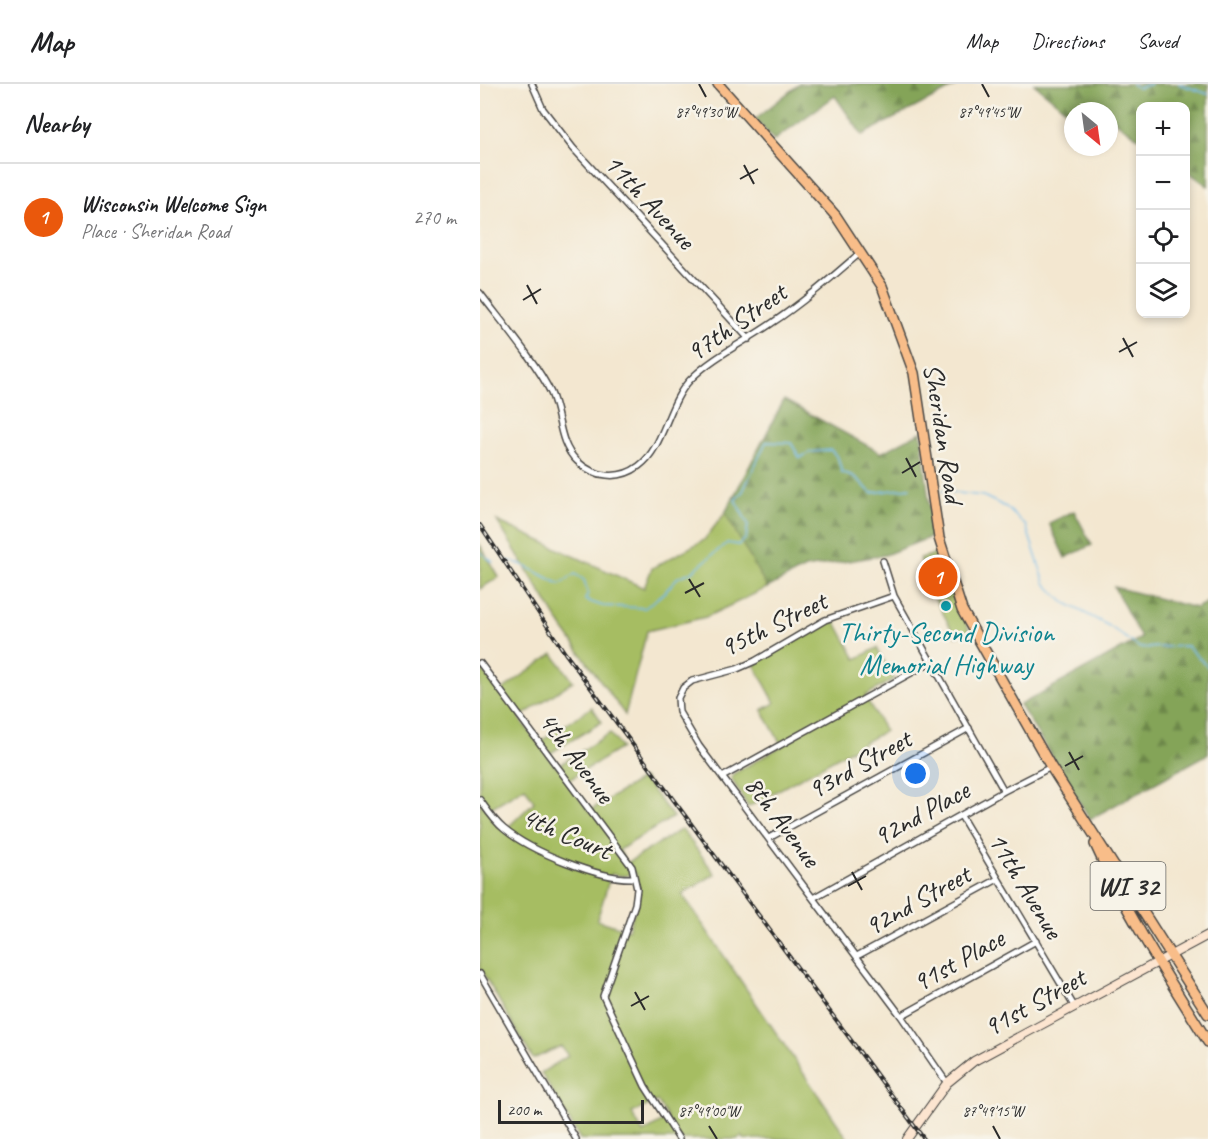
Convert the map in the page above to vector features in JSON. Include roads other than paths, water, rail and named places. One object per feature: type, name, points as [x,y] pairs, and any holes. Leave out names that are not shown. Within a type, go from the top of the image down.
[{"type":"main road","name":"Sheridan Road","points":[[718,84],[817,192],[861,252],[882,286],[902,333],[914,373],[939,538],[952,583],[984,652],[1051,767],[1172,954],[1208,1014]]},
{"type":"main road","name":"Sheridan Road","points":[[1083,818],[1109,876],[1158,962],[1208,1042]]},
{"type":"street","name":"11th Avenue","points":[[532,84],[543,109],[573,148],[749,339]]},
{"type":"street","name":"97th Street","points":[[480,292],[552,394],[563,440],[570,452],[577,461],[598,474],[617,475],[639,466],[648,457],[671,406],[689,381],[709,364],[797,306],[861,252]]},
{"type":"street","name":"11th Avenue","points":[[883,561],[894,596],[1004,791]]},
{"type":"street","name":"95th Street","points":[[678,698],[683,687],[692,681],[737,669],[825,620],[894,596]]},
{"type":"street","points":[[724,776],[931,662]]},
{"type":"street","name":"4th Avenue","points":[[480,663],[625,855],[634,878]]},
{"type":"street","name":"8th Avenue","points":[[678,698],[679,712],[684,725],[901,1016],[946,1083]]},
{"type":"street","name":"93rd Street","points":[[769,838],[969,728]]},
{"type":"street","name":"92nd Place","points":[[813,898],[1051,767]]},
{"type":"street","name":"4th Court","points":[[480,800],[505,830],[533,847],[605,874],[634,878]]},
{"type":"street","name":"11th Avenue","points":[[961,816],[996,880],[1036,941],[1074,1006]]},
{"type":"street","points":[[634,878],[635,904],[603,996],[645,1086],[679,1139]]},
{"type":"street","name":"92nd Street","points":[[857,956],[996,880]]},
{"type":"street","name":"91st Street","points":[[907,1139],[946,1083],[974,1061],[1208,935]]},
{"type":"street","name":"91st Place","points":[[901,1016],[1036,941]]},
{"type":"street","points":[[480,974],[576,1139]]},
{"type":"waterway","points":[[1132,84],[1138,88],[1151,84]]},
{"type":"waterway","points":[[1179,84],[1208,94]]},
{"type":"waterway","points":[[507,561],[525,566],[560,584],[575,574],[584,580],[588,593],[585,600],[603,606],[645,608],[665,592],[677,578],[693,571],[727,543],[739,545],[746,538],[748,524],[735,500],[743,491],[766,442],[791,443],[800,458],[810,452],[831,450],[838,458],[842,473],[855,477],[871,493],[910,488]]},
{"type":"waterway","points":[[942,491],[983,496],[1006,507],[1026,526],[1045,583],[1062,601],[1109,626],[1140,648],[1187,646],[1208,667]]},
{"type":"waterway","points":[[480,552],[493,562]]},
{"type":"railway","points":[[480,525],[565,653],[924,1139]]},
{"type":"place","name":"Wisconsin Welcome Sign","points":[[938,577]]},
{"type":"place","name":"Thirty-Second Division Memorial Highway","points":[[946,606]]}]
